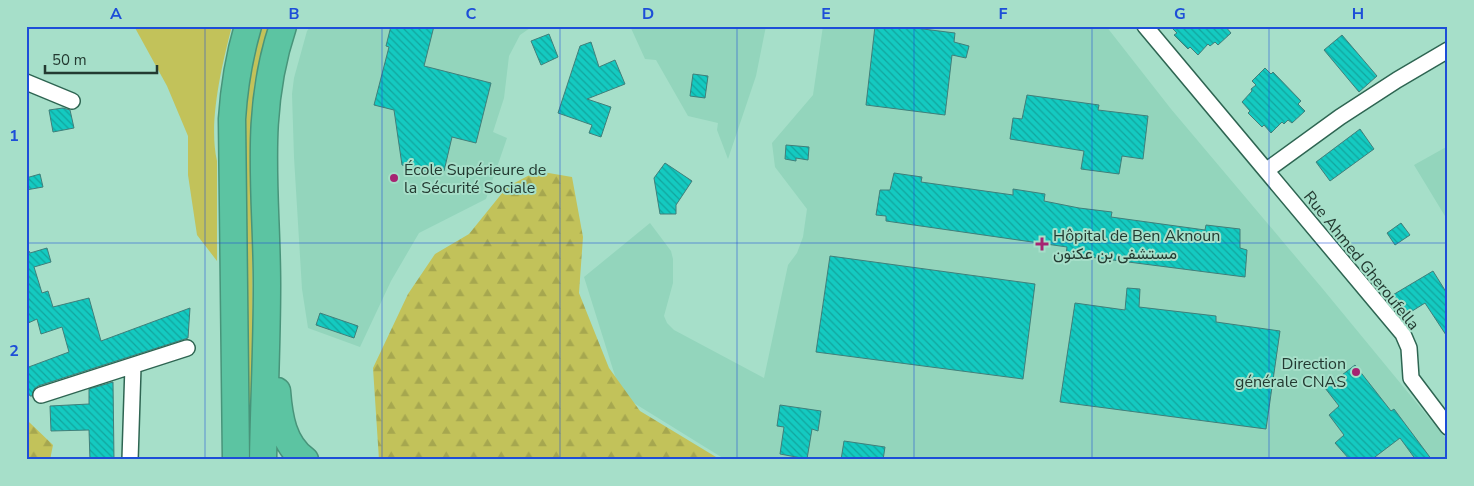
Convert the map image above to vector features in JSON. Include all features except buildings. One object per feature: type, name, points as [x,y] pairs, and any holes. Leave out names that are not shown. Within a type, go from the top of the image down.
[{"type":"highway","points":[[236,460],[232,119],[238,65],[248,26]]},
{"type":"highway","points":[[283,26],[270,74],[262,154],[267,285],[278,405],[282,424],[291,448],[304,460]]},
{"type":"highway","points":[[263,460],[267,285]]},
{"type":"highway","points":[[224,460],[234,358]]},
{"type":"street","name":"Rue Ahmed Gheroufella","points":[[1145,26],[1403,334],[1409,348],[1411,378],[1448,427]]},
{"type":"street","points":[[1267,170],[1340,117],[1448,50]]},
{"type":"street","points":[[26,82],[72,101]]},
{"type":"street","points":[[41,395],[187,348]]},
{"type":"street","points":[[130,460],[133,366]]},
{"type":"shaded area","name":"École Supérieure de la Sécurité Sociale","points":[[311,26],[533,26],[520,35],[509,56],[504,98],[493,132],[507,138],[486,199],[419,233],[391,281],[360,347],[308,328],[302,289],[292,94],[294,78],[307,31]]},
{"type":"shaded area","points":[[630,26],[766,26],[756,76],[728,159],[717,130],[718,123],[688,116],[656,60],[645,59]]},
{"type":"shaded area","name":"Hôpital de Ben Aknoun مستشفى بن عكنون","points":[[823,26],[1106,26],[1171,109],[1448,441],[1448,460],[726,460],[621,395],[584,277],[650,223],[671,251],[673,259],[673,283],[664,316],[667,323],[674,330],[764,378],[788,265],[797,253],[803,237],[807,209],[775,167],[772,143],[813,95]]},
{"type":"shaded area","points":[[1448,146],[1448,221],[1414,165]]},
{"type":"green space","points":[[134,26],[232,26],[220,75],[215,112],[217,261],[197,235],[188,175],[188,136],[167,86]]},
{"type":"green space","points":[[261,26],[271,26],[255,83],[252,105],[253,419],[252,460],[246,460],[245,102]]},
{"type":"green space","points":[[537,171],[572,177],[583,237],[579,293],[609,368],[640,411],[721,460],[379,460],[373,368],[408,294],[435,254],[469,234],[507,187]]},
{"type":"green space","points":[[26,421],[53,445],[50,460],[26,460]]},
{"type":"place","name":"École Supérieure de la Sécurité Sociale","points":[[394,178]]},
{"type":"place","name":"Hôpital de Ben Aknoun مستشفى بن عكنون","points":[[1042,244]]},
{"type":"place","name":"Direction générale CNAS","points":[[1356,372]]}]
